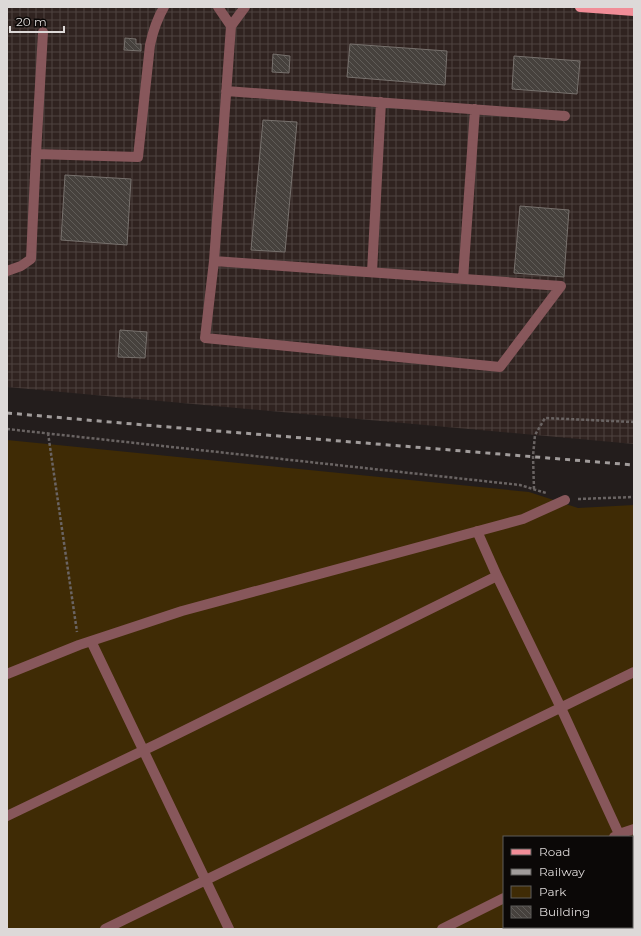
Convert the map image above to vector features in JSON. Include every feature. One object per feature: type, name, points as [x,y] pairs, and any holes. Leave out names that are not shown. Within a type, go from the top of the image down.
[{"type":"main road","points":[[580,7],[634,11]]},
{"type":"street","points":[[36,154],[138,157],[152,33],[164,7]]},
{"type":"street","points":[[218,7],[231,26]]},
{"type":"street","points":[[214,261],[561,286],[500,367],[205,338],[214,261],[231,26],[245,7]]},
{"type":"street","points":[[7,271],[21,266],[31,259],[43,32]]},
{"type":"street","points":[[226,91],[565,116]]},
{"type":"street","points":[[372,272],[381,102]]},
{"type":"street","points":[[463,279],[475,109]]},
{"type":"street","points":[[7,674],[79,645],[182,611],[523,519],[565,500]]},
{"type":"street","points":[[477,531],[497,576],[561,708],[617,835],[634,829]]},
{"type":"street","points":[[7,816],[497,576]]},
{"type":"street","points":[[91,641],[229,929]]},
{"type":"street","points":[[105,929],[634,672]]},
{"type":"street","points":[[442,929],[462,925],[503,899]]},
{"type":"path","points":[[534,488],[533,456],[536,435],[545,418],[634,422]]},
{"type":"path","points":[[7,429],[48,432],[520,485],[534,488],[565,500],[634,497]]},
{"type":"path","points":[[48,432],[79,645]]},
{"type":"shaded area","points":[[7,7],[634,7],[634,444],[7,387]]},
{"type":"green space","points":[[7,440],[529,492],[578,508],[634,505],[634,929],[7,929]]},
{"type":"building","points":[[125,38],[136,39],[136,44],[141,44],[141,51],[124,50]]},
{"type":"building","points":[[350,44],[447,51],[445,85],[347,77]]},
{"type":"building","points":[[273,54],[290,56],[289,73],[272,72]]},
{"type":"building","points":[[514,56],[580,61],[577,94],[512,89]]},
{"type":"building","points":[[263,120],[297,122],[285,252],[251,250]]},
{"type":"building","points":[[65,175],[131,179],[127,245],[61,240]]},
{"type":"building","points":[[520,206],[569,210],[564,277],[514,273]]},
{"type":"building","points":[[120,330],[147,332],[145,358],[118,357]]},
{"type":"railway","points":[[7,413],[634,465]]}]
